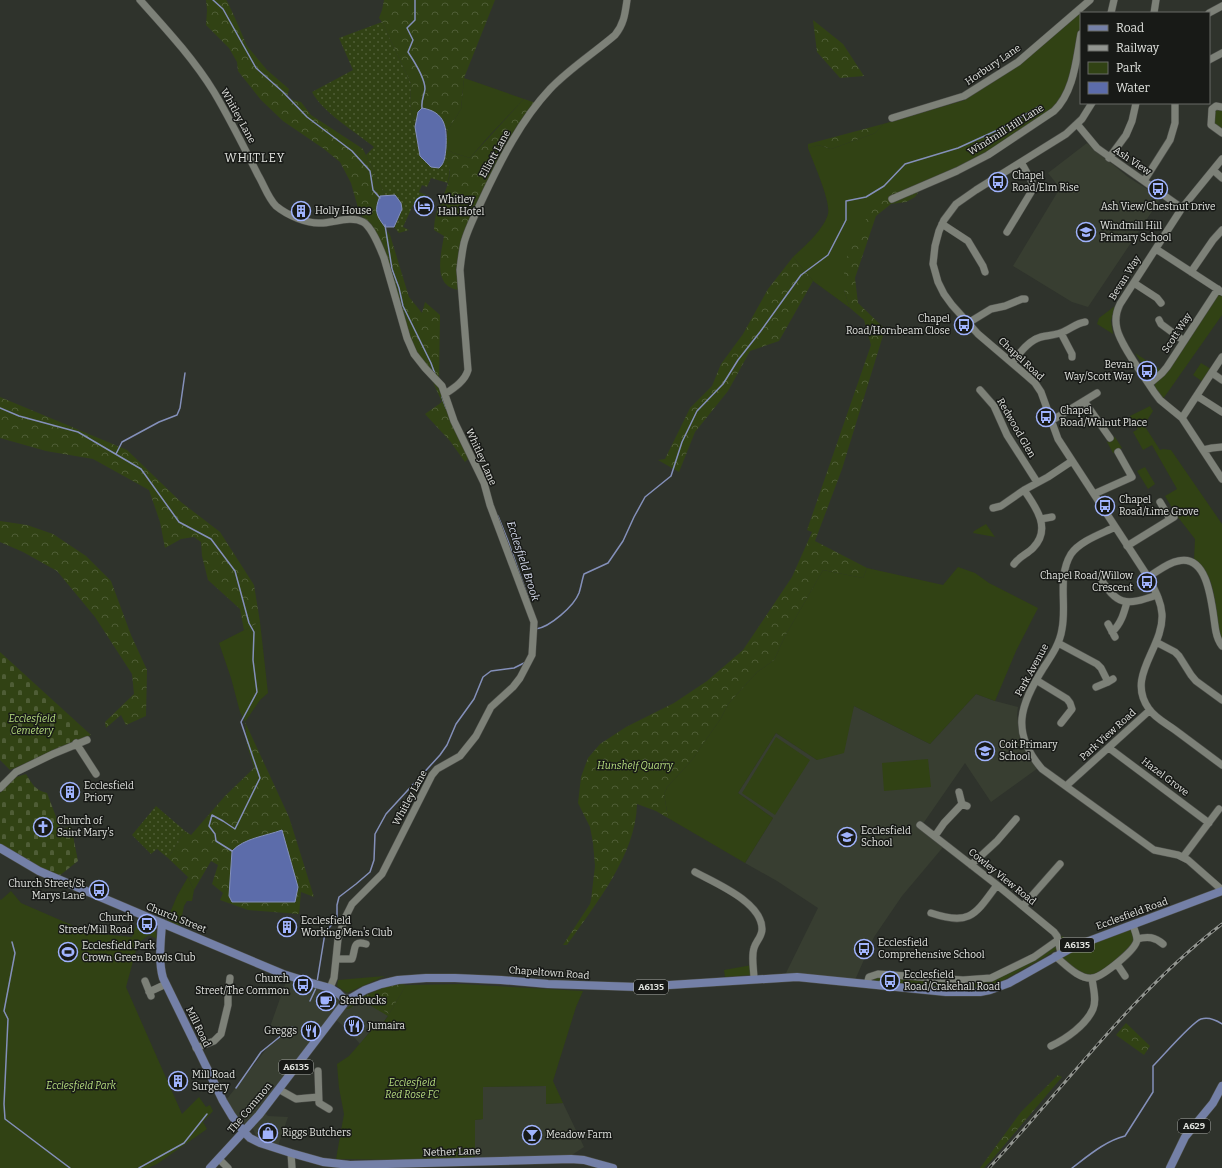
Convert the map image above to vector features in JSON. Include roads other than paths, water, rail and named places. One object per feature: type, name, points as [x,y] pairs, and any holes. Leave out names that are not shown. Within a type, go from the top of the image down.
[{"type":"main road","name":"Church Street","points":[[0,848],[39,871],[283,974],[330,988],[346,1001]]},
{"type":"main road","name":"Ecclesfield Road","points":[[754,979],[797,977],[946,992],[980,992],[1009,983],[1073,946],[1222,891]]},
{"type":"main road","name":"Mill Road","points":[[162,923],[160,943],[162,973],[196,1048],[232,1116],[250,1138],[260,1143],[291,1153]]},
{"type":"main road","name":"Chapeltown Road","points":[[346,1001],[365,990],[381,984],[398,980],[426,978],[455,978],[548,984],[638,987],[754,979]]},
{"type":"main road","name":"The Common","points":[[210,1168],[244,1132],[280,1090],[346,1001]]},
{"type":"main road","name":"A629","points":[[1170,1168],[1186,1137],[1213,1104],[1222,1086]]},
{"type":"main road","name":"Nether Lane","points":[[291,1153],[323,1162],[350,1166],[571,1159],[584,1160],[613,1168]]},
{"type":"street","name":"Whitley Lane","points":[[140,0],[175,39],[208,84],[241,142],[265,190],[276,206],[308,222],[322,223],[359,220],[364,222],[368,227],[384,258],[407,338],[414,354],[442,386],[454,421],[484,483],[490,505],[535,626],[532,655],[517,682],[491,708],[476,736],[460,756],[437,770],[432,775],[382,874],[357,899],[349,910],[339,933],[334,978],[330,988]]},
{"type":"street","name":"Elliott Lane","points":[[445,394],[460,382],[468,370],[460,270],[464,242],[476,214],[499,166],[540,100],[551,88],[615,34],[622,26],[627,0]]},
{"type":"street","points":[[1111,12],[1114,0]]},
{"type":"street","points":[[1154,12],[1156,0]]},
{"type":"street","points":[[1085,12],[1090,1]]},
{"type":"street","name":"Horbury Lane","points":[[892,118],[956,99],[969,93],[1018,62],[1090,1]]},
{"type":"street","points":[[1210,12],[1222,6]]},
{"type":"street","name":"Windmill Hill Lane","points":[[892,199],[957,171],[988,155],[1054,111],[1061,103],[1069,88],[1080,38]]},
{"type":"street","points":[[1210,59],[1222,53]]},
{"type":"street","name":"Chapel Road","points":[[1091,104],[1077,124],[1058,140],[956,204],[942,224],[934,250],[933,264],[935,273],[944,294],[968,323],[1035,383],[1041,392],[1058,440],[1148,577],[1160,600],[1162,615],[1161,625],[1156,642],[1144,667],[1141,687],[1144,699],[1150,710]]},
{"type":"street","points":[[1144,181],[1170,140],[1175,123],[1175,104]]},
{"type":"street","points":[[1109,158],[1126,135],[1133,105]]},
{"type":"street","points":[[1222,107],[1216,106],[1212,109],[1211,125],[1222,133]]},
{"type":"street","name":"Ash View","points":[[1077,124],[1092,143],[1109,158],[1182,208]]},
{"type":"street","name":"Bevan Way","points":[[1222,159],[1182,208],[1118,309],[1116,317],[1119,335],[1149,384],[1160,400],[1182,418],[1222,479]]},
{"type":"street","points":[[1007,228],[1033,189],[1032,182],[1021,162]]},
{"type":"street","points":[[1213,170],[1222,178]]},
{"type":"street","points":[[942,224],[968,241],[985,272]]},
{"type":"street","points":[[1191,272],[1213,240],[1222,230]]},
{"type":"street","points":[[1156,249],[1220,290]]},
{"type":"street","points":[[1134,283],[1157,298],[1161,303]]},
{"type":"street","name":"Scott Way","points":[[1149,384],[1162,373],[1220,290]]},
{"type":"street","points":[[968,323],[991,309],[1025,299]]},
{"type":"street","points":[[1159,320],[1161,324],[1184,341]]},
{"type":"street","points":[[1012,363],[1034,339],[1061,333],[1079,323],[1085,322]]},
{"type":"street","points":[[1061,333],[1072,354],[1072,357]]},
{"type":"street","points":[[1182,418],[1222,357]]},
{"type":"street","points":[[1212,373],[1222,380]]},
{"type":"street","name":"Redwood Glen","points":[[980,390],[994,406],[1007,435],[1037,482]]},
{"type":"street","points":[[1051,421],[1097,393]]},
{"type":"street","points":[[1197,396],[1222,412]]},
{"type":"street","points":[[1084,401],[1110,438]]},
{"type":"street","points":[[1203,450],[1222,447]]},
{"type":"street","points":[[1094,494],[1136,475],[1118,452]]},
{"type":"street","points":[[993,508],[1001,506],[1024,490],[1048,477],[1072,461]]},
{"type":"street","points":[[1014,564],[1037,543],[1040,534],[1041,519],[1036,505],[1024,490]]},
{"type":"street","points":[[1127,546],[1172,518],[1160,502]]},
{"type":"street","points":[[1041,519],[1052,517]]},
{"type":"street","name":"Park Avenue","points":[[1115,527],[1083,543],[1072,553],[1067,563],[1063,578],[1064,612],[1062,629],[1058,643],[1036,680],[1022,712],[1022,726],[1026,744],[1042,769],[1154,850],[1183,857],[1222,891]]},
{"type":"street","points":[[1148,577],[1180,560],[1189,561],[1197,566],[1206,582],[1210,594],[1216,633],[1222,646]]},
{"type":"street","points":[[1099,576],[1112,596],[1117,599],[1127,602],[1157,595]]},
{"type":"street","points":[[1108,624],[1114,635],[1127,602]]},
{"type":"street","points":[[1064,612],[1072,613]]},
{"type":"street","points":[[1156,642],[1175,652],[1196,681],[1222,700]]},
{"type":"street","points":[[1058,643],[1097,664],[1111,680],[1096,687]]},
{"type":"street","points":[[1036,680],[1067,699],[1070,703],[1072,709],[1061,723]]},
{"type":"street","name":"Park View Road","points":[[1066,786],[1150,710],[1166,724],[1222,765]]},
{"type":"street","points":[[0,788],[16,772],[87,740]]},
{"type":"street","points":[[76,744],[96,774]]},
{"type":"street","name":"Hazel Grove","points":[[1108,748],[1209,823]]},
{"type":"street","points":[[935,836],[944,823],[965,805],[959,792]]},
{"type":"street","points":[[1183,857],[1219,809]]},
{"type":"street","points":[[971,865],[997,841],[1016,819]]},
{"type":"street","name":"Cowley View Road","points":[[920,825],[1054,932],[1058,940],[1058,954]]},
{"type":"street","points":[[1023,906],[1060,864]]},
{"type":"street","points":[[695,872],[749,904],[760,918],[762,924],[761,935],[754,949],[754,979]]},
{"type":"street","points":[[931,913],[951,919],[968,917],[975,914],[980,909],[997,885]]},
{"type":"street","points":[[1058,954],[1068,968],[1082,976],[1092,978],[1102,974],[1117,964],[1135,946],[1137,939],[1133,925]]},
{"type":"street","points":[[1137,939],[1152,937],[1158,939],[1163,944]]},
{"type":"street","points":[[867,984],[869,978],[878,974],[963,980],[992,978],[1034,956],[1058,940]]},
{"type":"street","points":[[336,959],[352,959],[357,943],[359,942],[366,944]]},
{"type":"street","points":[[1117,964],[1126,976]]},
{"type":"street","points":[[196,1048],[214,1040],[220,1034],[228,1005],[230,978]]},
{"type":"street","points":[[1051,1046],[1072,1032],[1086,1020],[1093,1009],[1094,999],[1092,978]]},
{"type":"street","points":[[145,981],[150,994],[166,984]]},
{"type":"street","points":[[318,1071],[319,1103],[329,1109]]},
{"type":"street","points":[[280,1090],[296,1099],[318,1097]]},
{"type":"street","points":[[291,1153],[292,1168]]},
{"type":"street","points":[[219,1159],[228,1168]]},
{"type":"water","points":[[422,108],[436,113],[443,122],[445,128],[445,157],[444,162],[439,168],[431,167],[420,156],[415,127],[418,112]]},
{"type":"water","points":[[395,195],[401,203],[402,209],[394,227],[385,227],[377,213],[378,201],[380,196]]},
{"type":"water","points":[[282,830],[298,887],[295,902],[232,902],[229,896],[232,851],[249,840]]},
{"type":"waterway","points":[[213,0],[223,9],[256,68],[283,92],[307,117],[352,151],[370,171],[373,190],[380,198]]},
{"type":"waterway","points":[[415,0],[415,20],[407,28],[413,40],[408,52],[419,70],[425,85],[422,108]]},
{"type":"waterway","points":[[536,629],[548,624],[567,610],[579,593],[584,574],[608,563],[623,541],[645,497],[671,476],[682,442],[697,411],[723,384],[738,360],[801,275],[828,255],[846,220],[846,201],[866,197],[884,186],[905,164],[958,148],[1002,128],[1040,106]]},
{"type":"waterway","name":"Ecclesfield Brook","points":[[385,225],[392,269],[399,288],[403,306],[435,374]]},
{"type":"waterway","points":[[116,454],[122,442],[159,422],[177,415],[180,408],[185,373]]},
{"type":"waterway","name":"Ecclesfield Brook","points":[[442,397],[446,408]]},
{"type":"waterway","points":[[0,408],[19,416],[78,432],[141,469],[179,522],[211,539],[235,571],[249,623],[254,632],[253,660],[257,692],[241,722],[260,778],[235,829],[212,815],[209,826],[215,834],[216,841],[232,851]]},
{"type":"waterway","name":"Ecclesfield Brook","points":[[498,516],[529,600]]},
{"type":"waterway","name":"Ecclesfield Brook","points":[[317,982],[325,933],[337,918],[337,905],[339,897],[370,872],[374,860],[375,834],[386,814],[440,755],[447,745],[456,724],[474,699],[483,677],[491,671],[514,668],[524,663]]},
{"type":"waterway","points":[[12,942],[15,953],[4,1011],[8,1019],[4,1104],[5,1119],[70,1168]]},
{"type":"waterway","name":"Ecclesfield Brook","points":[[310,1001],[316,988]]},
{"type":"waterway","points":[[1072,1168],[1104,1145],[1125,1136],[1153,1092],[1153,1066],[1191,1026],[1204,1018],[1212,1019],[1222,1024]]},
{"type":"waterway","name":"Ecclesfield Brook","points":[[236,1088],[261,1052],[292,1027]]},
{"type":"waterway","name":"Ecclesfield Brook","points":[[139,1168],[184,1143],[207,1114]]},
{"type":"railway","points":[[989,1168],[1129,1010],[1189,951],[1222,924]]},
{"type":"place","name":"Chapel Road/Elm Rise","points":[[998,182]]},
{"type":"place","name":"Ash View/Chestnut Drive","points":[[1158,189]]},
{"type":"place","name":"Whitley Hall Hotel","points":[[424,206]]},
{"type":"place","name":"Holly House","points":[[301,211]]},
{"type":"place","name":"Windmill Hill Primary School","points":[[1086,232]]},
{"type":"place","name":"Chapel Road/Hornbeam Close","points":[[964,325]]},
{"type":"place","name":"Bevan Way/Scott Way","points":[[1147,371]]},
{"type":"place","name":"Chapel Road/Walnut Place","points":[[1046,417]]},
{"type":"place","name":"Chapel Road/Lime Grove","points":[[1105,506]]},
{"type":"place","name":"Chapel Road/Willow Crescent","points":[[1147,582]]},
{"type":"place","name":"Coit Primary School","points":[[985,751]]},
{"type":"place","name":"Ecclesfield Priory","points":[[70,792]]},
{"type":"place","name":"Church of Saint Mary's","points":[[43,827]]},
{"type":"place","name":"Ecclesfield School","points":[[847,837]]},
{"type":"place","name":"Church Street/St Marys Lane","points":[[99,890]]},
{"type":"place","name":"Church Street/Mill Road","points":[[147,924]]},
{"type":"place","name":"Ecclesfield Working Men's Club","points":[[287,927]]},
{"type":"place","name":"Ecclesfield Comprehensive School","points":[[864,949]]},
{"type":"place","name":"Ecclesfield Park Crown Green Bowls Club","points":[[68,952]]},
{"type":"place","name":"Ecclesfield Road/Crakehall Road","points":[[890,981]]},
{"type":"place","name":"Church Street/The Common","points":[[303,985]]},
{"type":"place","name":"Starbucks","points":[[326,1001]]},
{"type":"place","name":"Jumaira","points":[[354,1026]]},
{"type":"place","name":"Greggs","points":[[311,1031]]},
{"type":"place","name":"Mill Road Surgery","points":[[178,1081]]},
{"type":"place","name":"Riggs Butchers","points":[[268,1133]]},
{"type":"place","name":"Meadow Farm","points":[[532,1135]]},
{"type":"district","name":"WHITLEY","points":[[255,158]]},
{"type":"park label","name":"Ecclesfield Cemetery","points":[[32,724]]},
{"type":"park label","name":"Hunshelf Quarry","points":[[635,766]]},
{"type":"park label","name":"Ecclesfield Park","points":[[81,1086]]},
{"type":"park label","name":"Ecclesfield Red Rose FC","points":[[412,1088]]}]
